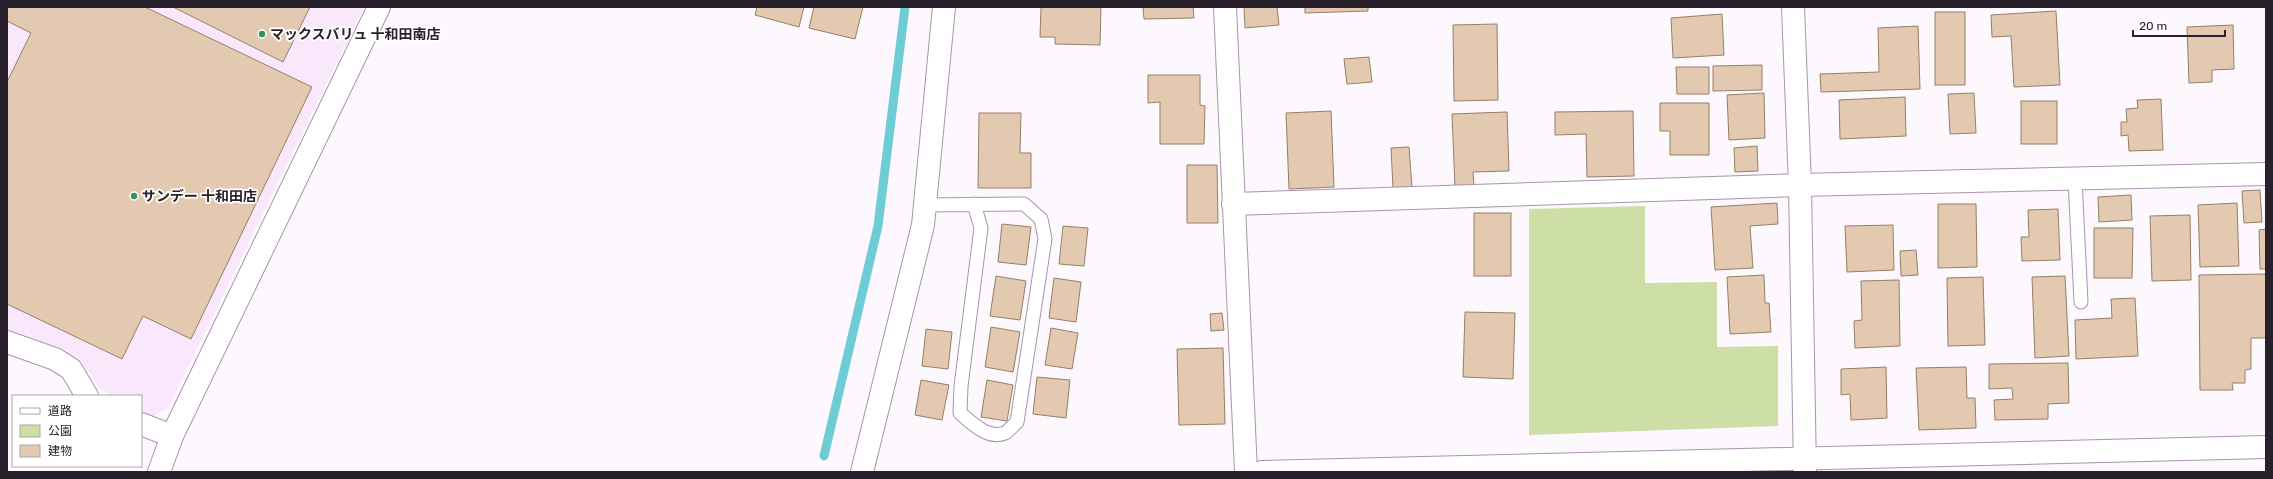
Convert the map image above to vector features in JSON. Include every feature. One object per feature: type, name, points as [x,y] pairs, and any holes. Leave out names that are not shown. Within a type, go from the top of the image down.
[{"type":"street","points":[[159,472],[172,436],[379,7]]},
{"type":"street","points":[[862,472],[923,225],[944,7]]},
{"type":"street","points":[[1225,7],[1246,472]]},
{"type":"street","points":[[1793,7],[1800,185],[1805,466]]},
{"type":"street","points":[[1233,204],[1800,185],[2266,174]]},
{"type":"street","points":[[7,342],[55,359],[71,370],[86,395]]},
{"type":"street","points":[[142,424],[172,436]]},
{"type":"street","points":[[1262,472],[1805,466],[2266,447]]},
{"type":"lane","points":[[2075,178],[2081,302]]},
{"type":"lane","points":[[924,205],[974,204],[1024,204],[1041,219],[1045,239],[1017,422],[1005,433],[990,434],[974,425],[960,413],[961,386],[981,228],[974,204]]},
{"type":"shaded area","name":"サンデー 十和田店","points":[[7,7],[364,7],[168,408],[150,418],[142,414],[142,395],[110,395],[99,387],[78,357],[61,348],[7,329]]},
{"type":"green space","points":[[1645,206],[1645,283],[1717,282],[1717,347],[1778,346],[1778,426],[1529,435],[1529,209]]},
{"type":"building","name":"サンデー 十和田店","points":[[7,7],[145,7],[312,87],[191,339],[143,316],[122,359],[7,304],[7,82],[31,33],[7,21]]},
{"type":"building","name":"マックスバリュ 十和田南店","points":[[173,7],[310,7],[283,62]]},
{"type":"building","points":[[757,7],[804,7],[799,27],[755,15]]},
{"type":"building","points":[[814,7],[863,7],[855,39],[809,28]]},
{"type":"building","points":[[1041,7],[1101,7],[1100,45],[1055,44],[1055,37],[1040,37]]},
{"type":"building","points":[[1143,7],[1193,7],[1194,18],[1144,19]]},
{"type":"building","points":[[1244,7],[1277,7],[1279,25],[1245,28]]},
{"type":"building","points":[[1305,7],[1368,7],[1368,11],[1305,13]]},
{"type":"building","points":[[2056,11],[2060,85],[2014,87],[2011,36],[1992,37],[1991,15]]},
{"type":"building","points":[[1935,12],[1965,12],[1965,85],[1935,85]]},
{"type":"building","points":[[1722,14],[1724,55],[1673,58],[1671,18]]},
{"type":"building","points":[[1497,24],[1498,100],[1454,101],[1453,25]]},
{"type":"building","points":[[2233,25],[2234,69],[2212,70],[2212,82],[2189,83],[2187,27]]},
{"type":"building","points":[[1918,26],[1920,89],[1821,92],[1820,74],[1879,72],[1878,28]]},
{"type":"building","points":[[1369,57],[1372,82],[1347,84],[1344,59]]},
{"type":"building","points":[[1762,65],[1762,90],[1713,91],[1713,66]]},
{"type":"building","points":[[1676,67],[1709,67],[1709,94],[1677,94]]},
{"type":"building","points":[[1148,75],[1200,75],[1200,105],[1205,106],[1204,144],[1160,144],[1160,102],[1148,103]]},
{"type":"building","points":[[1764,93],[1765,138],[1729,140],[1727,95]]},
{"type":"building","points":[[1974,93],[1976,133],[1950,134],[1948,94]]},
{"type":"building","points":[[1905,97],[1906,136],[1840,139],[1839,100]]},
{"type":"building","points":[[2161,99],[2163,150],[2129,151],[2128,135],[2121,136],[2121,122],[2127,122],[2126,109],[2138,108],[2137,100]]},
{"type":"building","points":[[2021,101],[2057,101],[2057,144],[2021,144]]},
{"type":"building","points":[[1660,103],[1709,103],[1709,155],[1670,155],[1670,131],[1660,131]]},
{"type":"building","points":[[1331,111],[1334,187],[1289,189],[1286,113]]},
{"type":"building","points":[[1633,111],[1634,176],[1587,177],[1586,134],[1555,135],[1555,112]]},
{"type":"building","points":[[1507,112],[1509,171],[1473,172],[1474,186],[1455,187],[1452,114]]},
{"type":"building","points":[[979,113],[1021,113],[1020,153],[1031,153],[1031,188],[978,188]]},
{"type":"building","points":[[1757,146],[1758,171],[1735,172],[1734,148]]},
{"type":"building","points":[[1409,147],[1412,187],[1393,188],[1391,148]]},
{"type":"building","points":[[1187,165],[1217,165],[1218,223],[1187,223]]},
{"type":"building","points":[[2260,190],[2262,222],[2244,223],[2242,191]]},
{"type":"building","points":[[2131,195],[2132,220],[2099,222],[2098,197]]},
{"type":"building","points":[[1777,203],[1778,224],[1750,226],[1753,268],[1715,270],[1711,207]]},
{"type":"building","points":[[2237,203],[2239,266],[2200,267],[2198,205]]},
{"type":"building","points":[[1938,204],[1976,204],[1977,267],[1938,268]]},
{"type":"building","points":[[2058,209],[2060,260],[2022,261],[2021,237],[2029,237],[2028,210]]},
{"type":"building","points":[[1474,213],[1511,213],[1511,276],[1474,276]]},
{"type":"building","points":[[2190,215],[2191,280],[2152,281],[2150,216]]},
{"type":"building","points":[[1002,224],[1031,227],[1026,265],[998,262]]},
{"type":"building","points":[[1893,225],[1894,270],[1847,272],[1845,226]]},
{"type":"building","points":[[1063,226],[1088,228],[1084,266],[1059,264]]},
{"type":"building","points":[[2094,228],[2133,228],[2132,278],[2094,278]]},
{"type":"building","points":[[2266,229],[2266,269],[2260,269],[2259,230]]},
{"type":"building","points":[[1916,250],[1918,275],[1901,276],[1900,251]]},
{"type":"building","points":[[2266,274],[2266,338],[2251,338],[2251,369],[2245,370],[2245,383],[2232,383],[2233,390],[2200,390],[2199,275]]},
{"type":"building","points":[[1764,275],[1765,303],[1769,303],[1771,332],[1730,334],[1727,277]]},
{"type":"building","points":[[996,276],[1026,281],[1020,320],[990,316]]},
{"type":"building","points":[[2065,276],[2069,356],[2035,358],[2032,277]]},
{"type":"building","points":[[1983,277],[1985,345],[1948,346],[1947,278]]},
{"type":"building","points":[[1054,278],[1081,282],[1076,322],[1049,318]]},
{"type":"building","points":[[1899,280],[1900,346],[1855,348],[1854,321],[1862,320],[1861,281]]},
{"type":"building","points":[[2135,298],[2138,356],[2076,359],[2075,320],[2112,318],[2111,299]]},
{"type":"building","points":[[1465,312],[1515,313],[1513,379],[1463,377]]},
{"type":"building","points":[[1222,313],[1224,330],[1211,331],[1210,314]]},
{"type":"building","points":[[991,327],[1020,332],[1013,372],[985,367]]},
{"type":"building","points":[[1051,328],[1078,333],[1072,369],[1045,365]]},
{"type":"building","points":[[926,329],[952,332],[948,369],[922,366]]},
{"type":"building","points":[[1223,348],[1225,424],[1179,425],[1177,349]]},
{"type":"building","points":[[2068,363],[2069,403],[2048,404],[2048,419],[1995,420],[1994,400],[2013,399],[2012,388],[1989,389],[1989,364]]},
{"type":"building","points":[[1886,367],[1887,418],[1851,420],[1850,394],[1841,395],[1841,369]]},
{"type":"building","points":[[1966,367],[1967,398],[1975,398],[1976,428],[1919,430],[1916,368]]},
{"type":"building","points":[[1037,377],[1070,380],[1066,418],[1033,414]]},
{"type":"building","points":[[921,380],[949,385],[942,420],[915,415]]},
{"type":"building","points":[[987,380],[1013,385],[1007,421],[981,417]]},
{"type":"waterway","points":[[824,456],[878,226],[905,7]]},
{"type":"place","name":"マックスバリュ 十和田南店","points":[[262,34]]},
{"type":"place","name":"サンデー 十和田店","points":[[134,196]]}]
